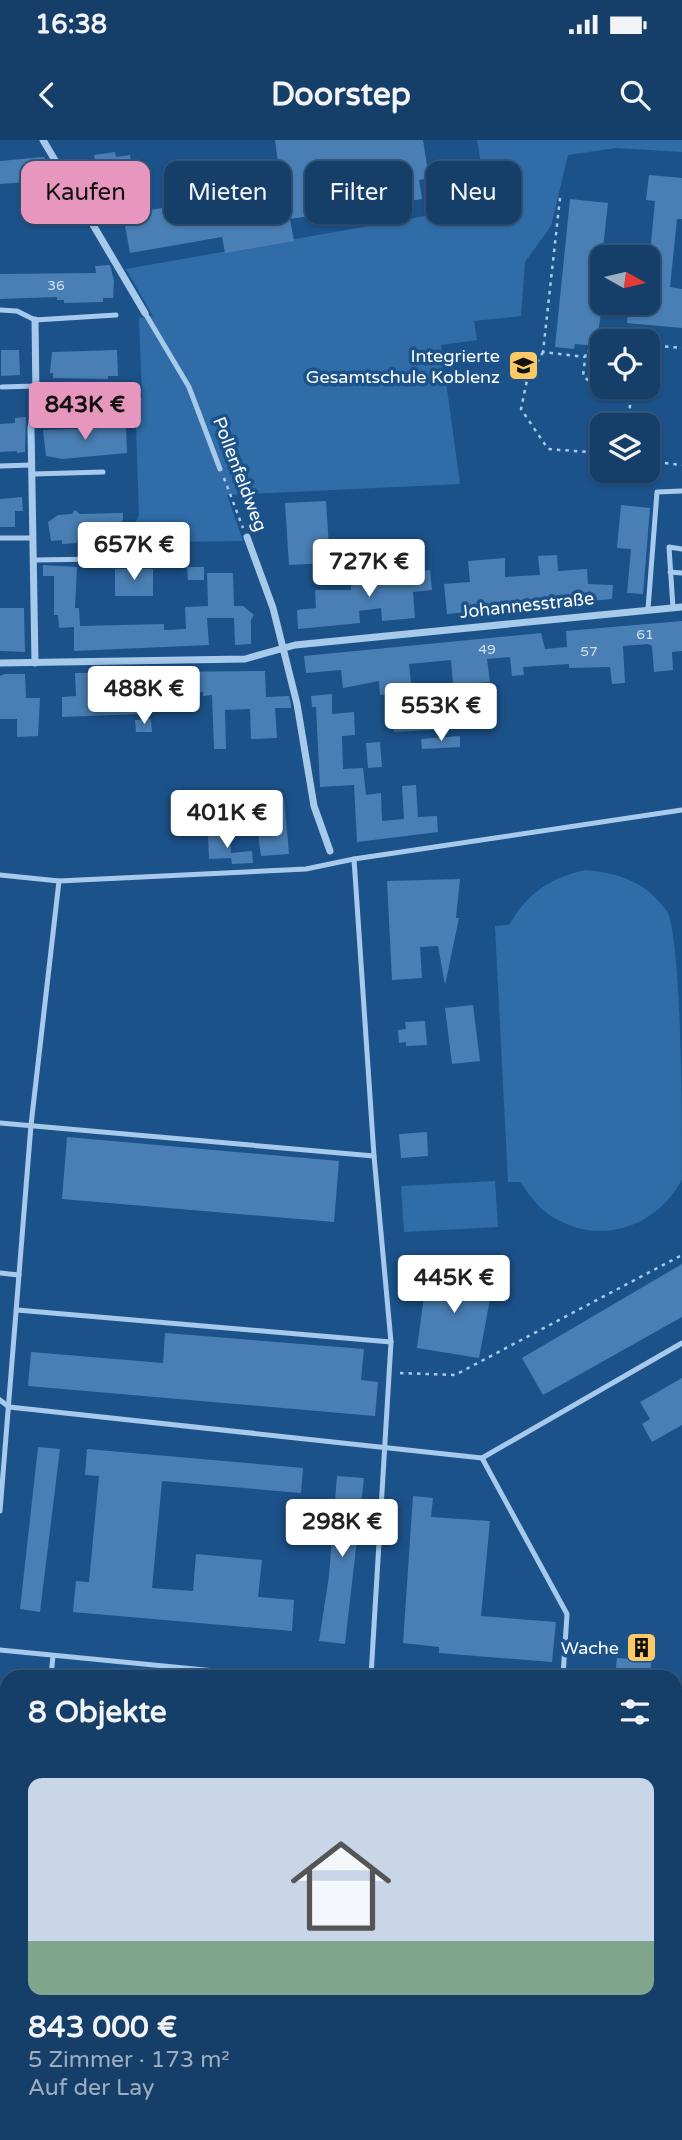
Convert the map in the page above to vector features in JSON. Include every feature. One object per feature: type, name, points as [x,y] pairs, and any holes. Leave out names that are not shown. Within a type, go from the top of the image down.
[{"type":"street","name":"Pollenfeldweg","points":[[43,140],[145,313]]},
{"type":"street","points":[[35,320],[36,397],[32,428],[35,663]]},
{"type":"street","name":"Pollenfeldweg","points":[[247,537],[273,608],[297,704],[314,806],[331,851]]},
{"type":"street","name":"Johannesstraße","points":[[0,663],[245,659],[295,645],[682,607]]},
{"type":"lane","points":[[0,310],[17,312],[35,320],[116,314]]},
{"type":"lane","name":"Pollenfeldweg","points":[[145,313],[189,387],[220,469]]},
{"type":"lane","points":[[2,387],[35,386]]},
{"type":"lane","points":[[36,397],[113,395]]},
{"type":"lane","points":[[0,466],[32,465]]},
{"type":"lane","points":[[33,474],[103,472]]},
{"type":"lane","points":[[648,609],[657,492],[682,491]]},
{"type":"lane","points":[[0,538],[33,538]]},
{"type":"lane","points":[[673,608],[669,547],[682,549]]},
{"type":"lane","points":[[34,560],[103,559]]},
{"type":"lane","points":[[670,572],[682,573]]},
{"type":"lane","points":[[0,875],[59,881],[306,869],[354,859],[682,810]]},
{"type":"lane","points":[[354,859],[374,1156],[391,1342],[371,1670]]},
{"type":"lane","points":[[0,1511],[31,1125],[59,881]]},
{"type":"lane","points":[[0,1123],[374,1156]]},
{"type":"lane","points":[[0,1273],[19,1275]]},
{"type":"lane","points":[[17,1310],[391,1342]]},
{"type":"lane","points":[[0,1401],[9,1407],[482,1458],[682,1343]]},
{"type":"lane","points":[[482,1458],[566,1614],[563,1670]]},
{"type":"lane","points":[[0,1650],[202,1670]]},
{"type":"lane","points":[[52,1670],[53,1656]]},
{"type":"path","points":[[560,198],[543,352],[527,380],[521,410],[548,449],[590,452]]},
{"type":"path","points":[[660,346],[682,348]]},
{"type":"path","points":[[590,351],[586,351],[583,376],[602,392],[631,396],[629,413]]},
{"type":"path","points":[[543,352],[585,358]]},
{"type":"path","points":[[660,462],[682,465]]},
{"type":"path","name":"Pollenfeldweg","points":[[220,469],[247,537]]},
{"type":"path","points":[[390,1372],[455,1376],[682,1255]]},
{"type":"shaded area","points":[[477,140],[682,140],[682,152],[616,148],[568,155],[551,226],[525,262],[521,316],[474,321],[477,340],[441,345],[460,484],[227,495],[243,541],[168,542],[160,561],[118,562],[139,515],[135,399],[142,398],[139,318],[153,316],[126,269],[381,224],[412,224],[412,218],[426,216],[426,224],[521,224],[521,161],[481,161]]},
{"type":"shaded area","points":[[586,870],[632,881],[652,894],[668,913],[676,963],[680,1040],[682,1179],[672,1195],[645,1219],[629,1226],[594,1231],[552,1217],[532,1199],[520,1182],[508,1182],[495,926],[509,925],[524,904],[550,882]]},
{"type":"shaded area","points":[[495,1181],[498,1227],[404,1232],[401,1186]]},
{"type":"building","points":[[275,140],[423,140],[426,179],[419,180],[422,199],[412,201],[412,161],[305,161],[305,217],[291,219],[291,161],[278,161]]},
{"type":"building","points":[[115,152],[116,157],[130,155],[131,161],[95,161],[94,155]]},
{"type":"building","points":[[44,157],[47,161],[21,161],[21,182],[0,184],[0,161]]},
{"type":"building","points":[[649,175],[682,178],[682,219],[677,219],[670,287],[682,289],[682,328],[627,323],[628,315],[660,315],[660,245],[651,245],[655,201],[646,200]]},
{"type":"building","points":[[570,199],[608,203],[603,245],[590,245],[590,315],[601,315],[599,329],[590,329],[590,345],[575,344],[574,349],[555,347]]},
{"type":"building","points":[[164,208],[164,224],[291,224],[294,241],[225,253],[222,237],[130,253],[125,224],[150,224],[150,210]]},
{"type":"building","points":[[110,265],[114,281],[113,298],[103,298],[103,302],[64,303],[64,300],[57,300],[57,297],[0,299],[0,274],[96,273],[95,266]]},
{"type":"building","points":[[1,350],[19,350],[20,375],[1,376]]},
{"type":"building","points":[[117,350],[118,376],[108,376],[108,379],[53,378],[53,373],[50,373],[52,352]]},
{"type":"building","points":[[26,417],[25,452],[0,452],[0,424],[15,423],[15,418]]},
{"type":"building","points":[[126,427],[127,453],[62,459],[46,456],[43,430]]},
{"type":"building","points":[[22,497],[23,511],[15,511],[15,527],[0,527],[0,499]]},
{"type":"building","points":[[326,501],[330,563],[289,565],[285,503]]},
{"type":"building","points":[[621,505],[650,508],[643,594],[627,593],[631,549],[617,548]]},
{"type":"building","points":[[75,510],[80,514],[123,513],[122,539],[77,540],[77,543],[62,544],[62,540],[51,541],[48,522],[58,515],[72,514]]},
{"type":"building","points":[[557,555],[558,571],[587,569],[588,584],[613,585],[612,599],[447,614],[444,584],[470,582],[468,561],[505,558],[505,577],[540,575],[538,556]]},
{"type":"building","points":[[421,563],[421,571],[430,570],[432,590],[413,592],[415,618],[382,621],[381,608],[359,611],[360,623],[298,629],[297,610],[316,608],[315,590],[351,590],[351,583],[375,582],[374,574],[394,572],[394,565]]},
{"type":"building","points":[[43,565],[77,567],[75,608],[79,608],[80,626],[164,624],[164,630],[186,629],[185,607],[208,606],[207,573],[233,573],[234,606],[243,606],[254,615],[251,620],[251,644],[235,645],[234,618],[207,618],[209,645],[74,651],[74,627],[59,628],[58,615],[54,615],[54,576],[43,576]]},
{"type":"building","points":[[187,567],[204,567],[204,580],[188,580]]},
{"type":"building","points":[[115,569],[153,569],[153,596],[115,596]]},
{"type":"building","points":[[0,608],[24,608],[25,652],[0,651]]},
{"type":"building","points":[[682,621],[682,651],[672,652],[673,670],[654,672],[652,646],[648,644],[623,646],[625,683],[612,684],[610,667],[569,668],[569,664],[523,667],[524,675],[512,676],[510,657],[487,659],[490,682],[453,685],[451,660],[409,664],[411,683],[404,684],[407,709],[430,707],[432,730],[394,732],[392,694],[380,695],[379,681],[343,688],[341,670],[306,673],[304,656],[541,633],[545,649],[567,647],[566,631]]},
{"type":"building","points":[[265,671],[266,697],[289,696],[291,705],[291,708],[275,708],[277,738],[251,739],[250,709],[225,710],[226,749],[214,749],[212,695],[203,696],[203,692],[140,695],[140,714],[62,717],[62,697],[76,696],[75,673]]},
{"type":"building","points":[[25,674],[26,698],[40,698],[38,736],[17,737],[17,719],[0,719],[0,676]]},
{"type":"building","points":[[332,694],[332,714],[354,712],[355,735],[342,736],[343,769],[363,768],[366,795],[381,793],[382,821],[404,819],[402,786],[416,785],[418,817],[437,816],[438,832],[357,842],[354,785],[320,787],[316,707],[312,707],[311,696]]},
{"type":"building","points":[[151,719],[152,732],[136,732],[135,720]]},
{"type":"building","points":[[460,736],[460,747],[422,749],[421,739]]},
{"type":"building","points":[[380,742],[382,767],[368,768],[366,743]]},
{"type":"building","points":[[267,793],[279,793],[280,798],[284,798],[289,854],[261,856],[253,800],[268,799]]},
{"type":"building","points":[[230,835],[231,853],[252,851],[253,863],[232,864],[231,858],[209,859],[208,836]]},
{"type":"building","points":[[460,879],[456,918],[459,918],[445,985],[438,946],[420,947],[422,978],[392,980],[387,881]]},
{"type":"building","points":[[473,1005],[480,1061],[452,1064],[445,1008]]},
{"type":"building","points":[[425,1021],[427,1045],[406,1046],[406,1042],[399,1043],[398,1030],[406,1029],[405,1022]]},
{"type":"building","points":[[427,1132],[428,1156],[401,1158],[399,1134]]},
{"type":"building","points":[[67,1137],[339,1161],[334,1222],[62,1199]]},
{"type":"building","points":[[682,1264],[682,1317],[543,1395],[522,1358]]},
{"type":"building","points":[[427,1274],[493,1283],[479,1358],[417,1348]]},
{"type":"building","points":[[165,1333],[364,1349],[361,1380],[378,1382],[375,1416],[28,1386],[31,1352],[163,1363]]},
{"type":"building","points":[[682,1378],[682,1425],[652,1442],[642,1424],[650,1419],[640,1402]]},
{"type":"building","points":[[38,1447],[60,1449],[40,1612],[20,1609]]},
{"type":"building","points":[[87,1449],[303,1468],[301,1493],[162,1481],[152,1588],[193,1591],[196,1554],[262,1560],[258,1597],[294,1600],[292,1631],[73,1612],[76,1581],[89,1582],[99,1476],[85,1475]]},
{"type":"building","points":[[337,1476],[364,1478],[345,1644],[319,1641],[329,1576]]},
{"type":"building","points":[[413,1496],[433,1498],[431,1517],[490,1521],[481,1616],[556,1622],[552,1662],[439,1653],[439,1647],[403,1643]]},
{"type":"building","name":"Wache","points":[[632,1636],[653,1638],[650,1670],[616,1670],[617,1658],[631,1659]]},
{"type":"place","name":"Integrierte Gesamtschule Koblenz","points":[[523,366]]},
{"type":"place","name":"Wache","points":[[642,1648]]}]
